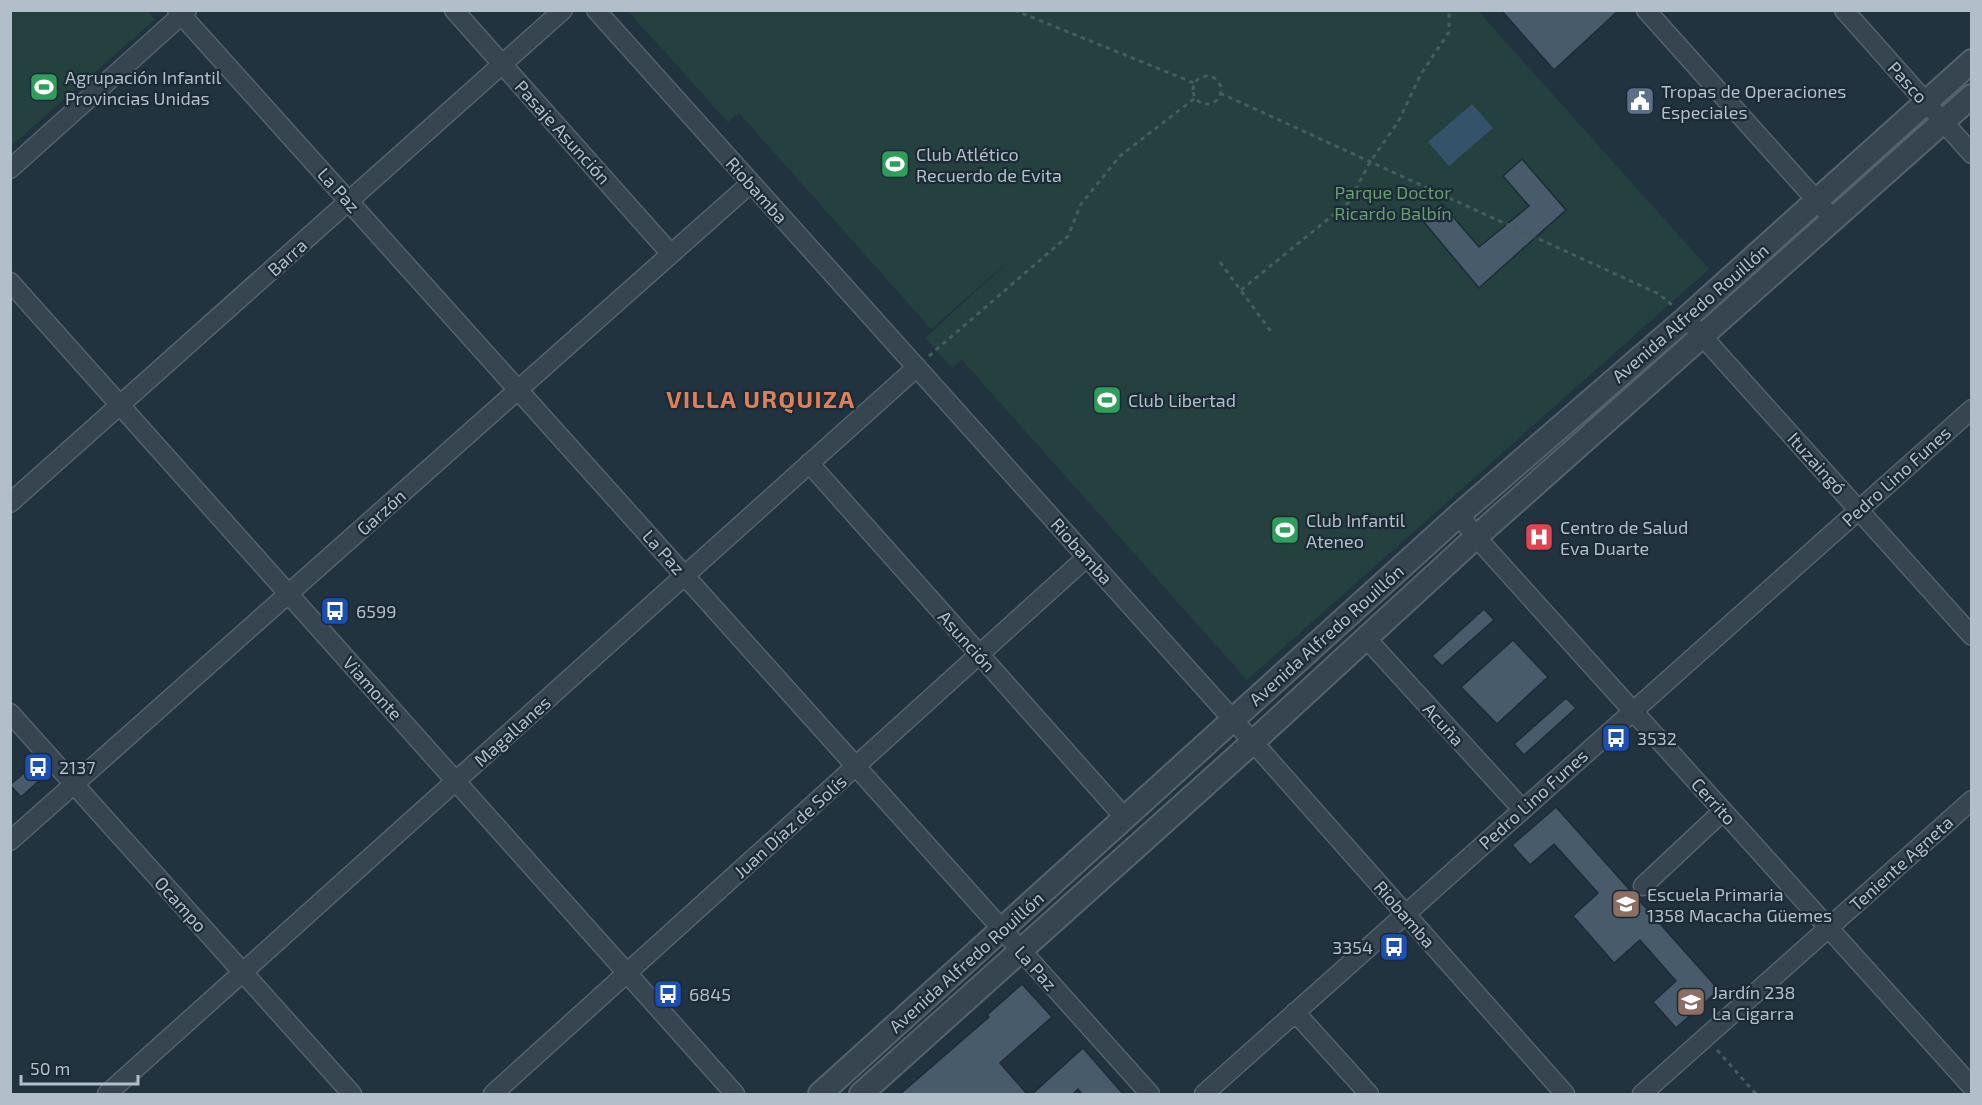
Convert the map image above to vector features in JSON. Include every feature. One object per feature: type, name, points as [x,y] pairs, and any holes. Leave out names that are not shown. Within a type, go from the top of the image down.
[{"type":"street","name":"Pasaje Asunción","points":[[454,10],[671,254]]},
{"type":"street","name":"Barra","points":[[10,503],[563,10]]},
{"type":"street","name":"Riobamba","points":[[596,10],[1244,731],[1565,1095]]},
{"type":"street","points":[[1646,10],[1834,220]]},
{"type":"street","name":"Pasco","points":[[1844,10],[1971,154]]},
{"type":"street","points":[[10,169],[182,12]]},
{"type":"street","name":"La Paz","points":[[182,12],[1149,1095]]},
{"type":"street","name":"Avenida Alfredo Rouillón","points":[[861,1095],[1021,951],[1461,513],[1686,318],[1971,61]]},
{"type":"street","name":"Avenida Alfredo Rouillón","points":[[820,1095],[1125,818],[1366,638],[1476,537],[1971,96]]},
{"type":"street","name":"Garzón","points":[[10,841],[751,183]]},
{"type":"street","name":"Viamonte","points":[[10,282],[735,1095]]},
{"type":"street","name":"Ituzaingó","points":[[1686,318],[1971,636]]},
{"type":"street","name":"Magallanes","points":[[107,1095],[917,367]]},
{"type":"street","name":"Pedro Lino Funes","points":[[1204,1095],[1971,409]]},
{"type":"street","name":"Asunción","points":[[809,464],[1125,818]]},
{"type":"street","name":"Cerrito","points":[[1461,513],[1476,537],[1971,1087]]},
{"type":"street","name":"Juan Díaz de Solís","points":[[493,1095],[1087,557]]},
{"type":"street","name":"Acuña","points":[[1366,638],[1522,809]]},
{"type":"street","name":"Ocampo","points":[[10,713],[352,1095]]},
{"type":"street","name":"Teniente Agneta","points":[[1642,1095],[1971,800]]},
{"type":"street","points":[[1642,886],[1723,811]]},
{"type":"street","points":[[1295,1012],[1369,1095]]},
{"type":"path","points":[[1014,10],[1194,83]]},
{"type":"path","points":[[1241,290],[1349,202],[1370,162],[1398,122],[1421,74],[1449,32],[1449,10]]},
{"type":"path","points":[[1208,75],[1215,78],[1220,85],[1220,93],[1216,100],[1209,104],[1201,103],[1192,91],[1194,83],[1200,77],[1208,75]]},
{"type":"path","points":[[1220,93],[1659,294],[1686,318]]},
{"type":"path","points":[[917,367],[1068,236],[1081,204],[1120,156],[1195,98]]},
{"type":"path","points":[[1220,262],[1272,333]]},
{"type":"path","points":[[1706,1037],[1756,1095]]},
{"type":"green space","name":"Agrupación Infantil Provincias Unidas","points":[[11,10],[148,11],[155,19],[11,146]]},
{"type":"green space","name":"Parque Doctor Ricardo Balbín","points":[[628,11],[1478,11],[1709,269],[1247,680],[962,360],[952,368],[925,338],[1019,252],[931,329],[739,113],[728,122]]},
{"type":"water","points":[[1472,104],[1493,128],[1449,166],[1428,142]]},
{"type":"building","points":[[1501,10],[1619,10],[1554,70]]},
{"type":"building","points":[[1522,159],[1566,210],[1479,288],[1423,221],[1442,204],[1479,247],[1529,206],[1503,176]]},
{"type":"building","points":[[1484,609],[1494,620],[1442,666],[1432,656]]},
{"type":"building","points":[[1513,640],[1548,677],[1497,724],[1461,687]]},
{"type":"building","points":[[1566,698],[1576,708],[1524,755],[1514,744]]},
{"type":"building","points":[[31,767],[42,778],[21,797],[10,785]]},
{"type":"building","points":[[1556,807],[1719,990],[1676,1028],[1653,1002],[1676,981],[1640,940],[1614,963],[1573,916],[1598,893],[1554,844],[1530,865],[1512,845]]},
{"type":"building","points":[[1022,984],[1052,1017],[1000,1063],[1028,1095],[899,1095],[989,1017],[987,1015]]},
{"type":"building","points":[[1083,1048],[1124,1095],[1083,1095],[1078,1089],[1072,1095],[1031,1095]]},
{"type":"place","name":"Agrupación Infantil Provincias Unidas","points":[[44,87]]},
{"type":"place","name":"Tropas de Operaciones Especiales","points":[[1640,101]]},
{"type":"place","name":"Club Atlético Recuerdo de Evita","points":[[895,164]]},
{"type":"place","name":"Club Libertad","points":[[1107,400]]},
{"type":"place","name":"Club Infantil Ateneo","points":[[1285,530]]},
{"type":"place","name":"Centro de Salud Eva Duarte","points":[[1539,537]]},
{"type":"place","name":"6599","points":[[335,611]]},
{"type":"place","name":"3532","points":[[1616,738]]},
{"type":"place","name":"2137","points":[[38,767]]},
{"type":"place","name":"Escuela Primaria 1358 Macacha Güemes","points":[[1626,904]]},
{"type":"place","name":"3354","points":[[1394,947]]},
{"type":"place","name":"6845","points":[[668,994]]},
{"type":"place","name":"Jardín 238 La Cigarra","points":[[1691,1002]]},
{"type":"district","name":"VILLA URQUIZA","points":[[761,398]]}]
